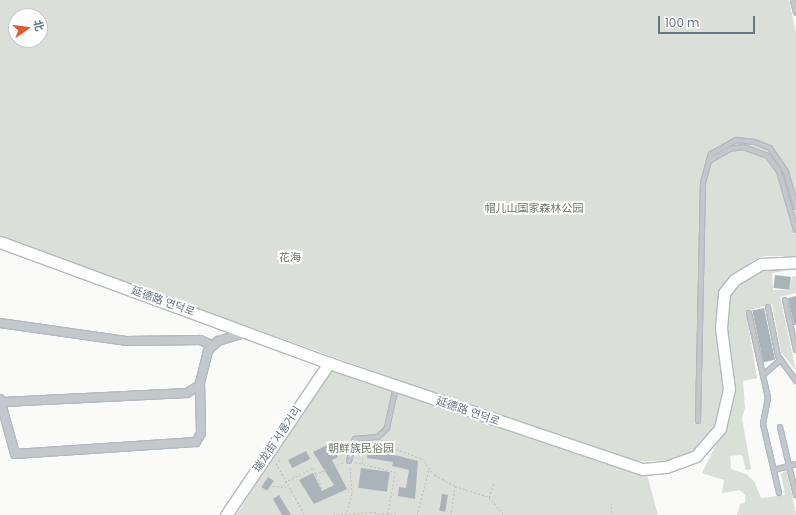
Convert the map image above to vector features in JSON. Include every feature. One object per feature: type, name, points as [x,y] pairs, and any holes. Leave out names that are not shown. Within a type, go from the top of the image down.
[{"type":"main road","name":"延德路 연덕로","points":[[0,242],[250,332],[329,363],[628,466],[656,469],[676,464],[702,451],[720,428],[725,415],[729,389],[721,328],[724,293],[734,280],[761,264],[796,262]]},
{"type":"main road","name":"瑞龙街 서룡거리","points":[[226,515],[329,363]]},
{"type":"street","points":[[0,323],[126,341],[200,340],[212,345]]},
{"type":"street","points":[[200,385],[187,392],[2,401],[15,454],[62,453],[138,443],[194,442],[201,433],[200,385],[206,356],[212,345],[225,337],[250,332]]},
{"type":"lane","points":[[793,0],[796,13]]},
{"type":"lane","points":[[698,421],[703,183],[711,154],[728,142],[745,140],[763,144],[781,161],[796,207]]},
{"type":"lane","points":[[709,162],[730,149],[743,147],[768,156],[779,171],[796,230]]},
{"type":"lane","points":[[786,300],[796,350]]},
{"type":"lane","points":[[768,308],[780,360],[796,381]]},
{"type":"lane","points":[[749,313],[768,398],[763,424],[779,493]]},
{"type":"lane","points":[[763,375],[780,360]]},
{"type":"lane","points":[[349,461],[353,442],[358,438],[366,439],[378,437],[387,428],[396,386]]},
{"type":"lane","points":[[780,427],[796,495]]},
{"type":"lane","points":[[774,470],[796,464]]},
{"type":"path","points":[[378,437],[389,446],[421,458],[430,469],[455,486],[489,497],[504,515]]},
{"type":"path","points":[[362,463],[366,439]]},
{"type":"path","points":[[280,460],[276,463],[287,487],[305,515]]},
{"type":"path","points":[[347,512],[352,493],[349,461]]},
{"type":"path","points":[[315,474],[349,461],[395,472],[388,513]]},
{"type":"path","points":[[285,482],[313,468],[323,490]]},
{"type":"path","points":[[417,515],[430,469]]},
{"type":"path","points":[[489,497],[494,483]]},
{"type":"path","points":[[273,486],[287,487]]},
{"type":"path","points":[[451,515],[455,486]]},
{"type":"path","points":[[611,502],[612,515]]},
{"type":"path","points":[[329,515],[347,512],[388,513],[401,515]]},
{"type":"path","points":[[519,515],[540,515]]},
{"type":"green space","name":"帽儿山国家森林公园","points":[[0,0],[789,0],[796,33],[796,256],[765,256],[752,261],[726,288],[725,393],[713,436],[683,460],[628,462],[0,238]]},
{"type":"green space","points":[[759,267],[796,269],[772,273],[773,290],[789,290],[792,277],[796,276],[796,293],[780,297],[796,371],[781,352],[772,304],[746,311],[757,378],[743,381],[745,408],[742,418],[751,469],[746,470],[742,455],[730,456],[731,469],[746,474],[754,481],[761,498],[785,495],[781,474],[787,469],[796,515],[737,515],[740,504],[745,503],[745,495],[740,490],[722,493],[724,480],[702,473],[729,418],[733,404],[725,309],[735,287]]},
{"type":"green space","name":"朝鲜族民俗园","points":[[336,368],[608,465],[646,471],[658,515],[236,515],[330,370]]},
{"type":"building","points":[[775,275],[791,277],[789,290],[773,288]]},
{"type":"building","points":[[796,296],[796,325],[794,325],[788,298]]},
{"type":"building","points":[[764,308],[775,360],[763,362],[752,310]]},
{"type":"building","points":[[331,443],[338,457],[332,460],[347,489],[314,504],[299,480],[313,473],[322,491],[334,485],[313,452]]},
{"type":"building","points":[[369,448],[418,461],[415,499],[398,496],[399,487],[406,488],[409,470],[392,466],[393,462],[367,458]]},
{"type":"building","points":[[306,451],[310,459],[292,468],[288,460]]},
{"type":"building","points":[[361,468],[390,472],[387,492],[358,488]]},
{"type":"building","points":[[268,477],[274,481],[267,491],[261,487]]},
{"type":"building","points":[[442,494],[448,495],[445,512],[439,511]]},
{"type":"building","points":[[279,495],[291,515],[282,515],[273,499]]},
{"type":"park label","name":"花海","points":[[290,257]]}]
